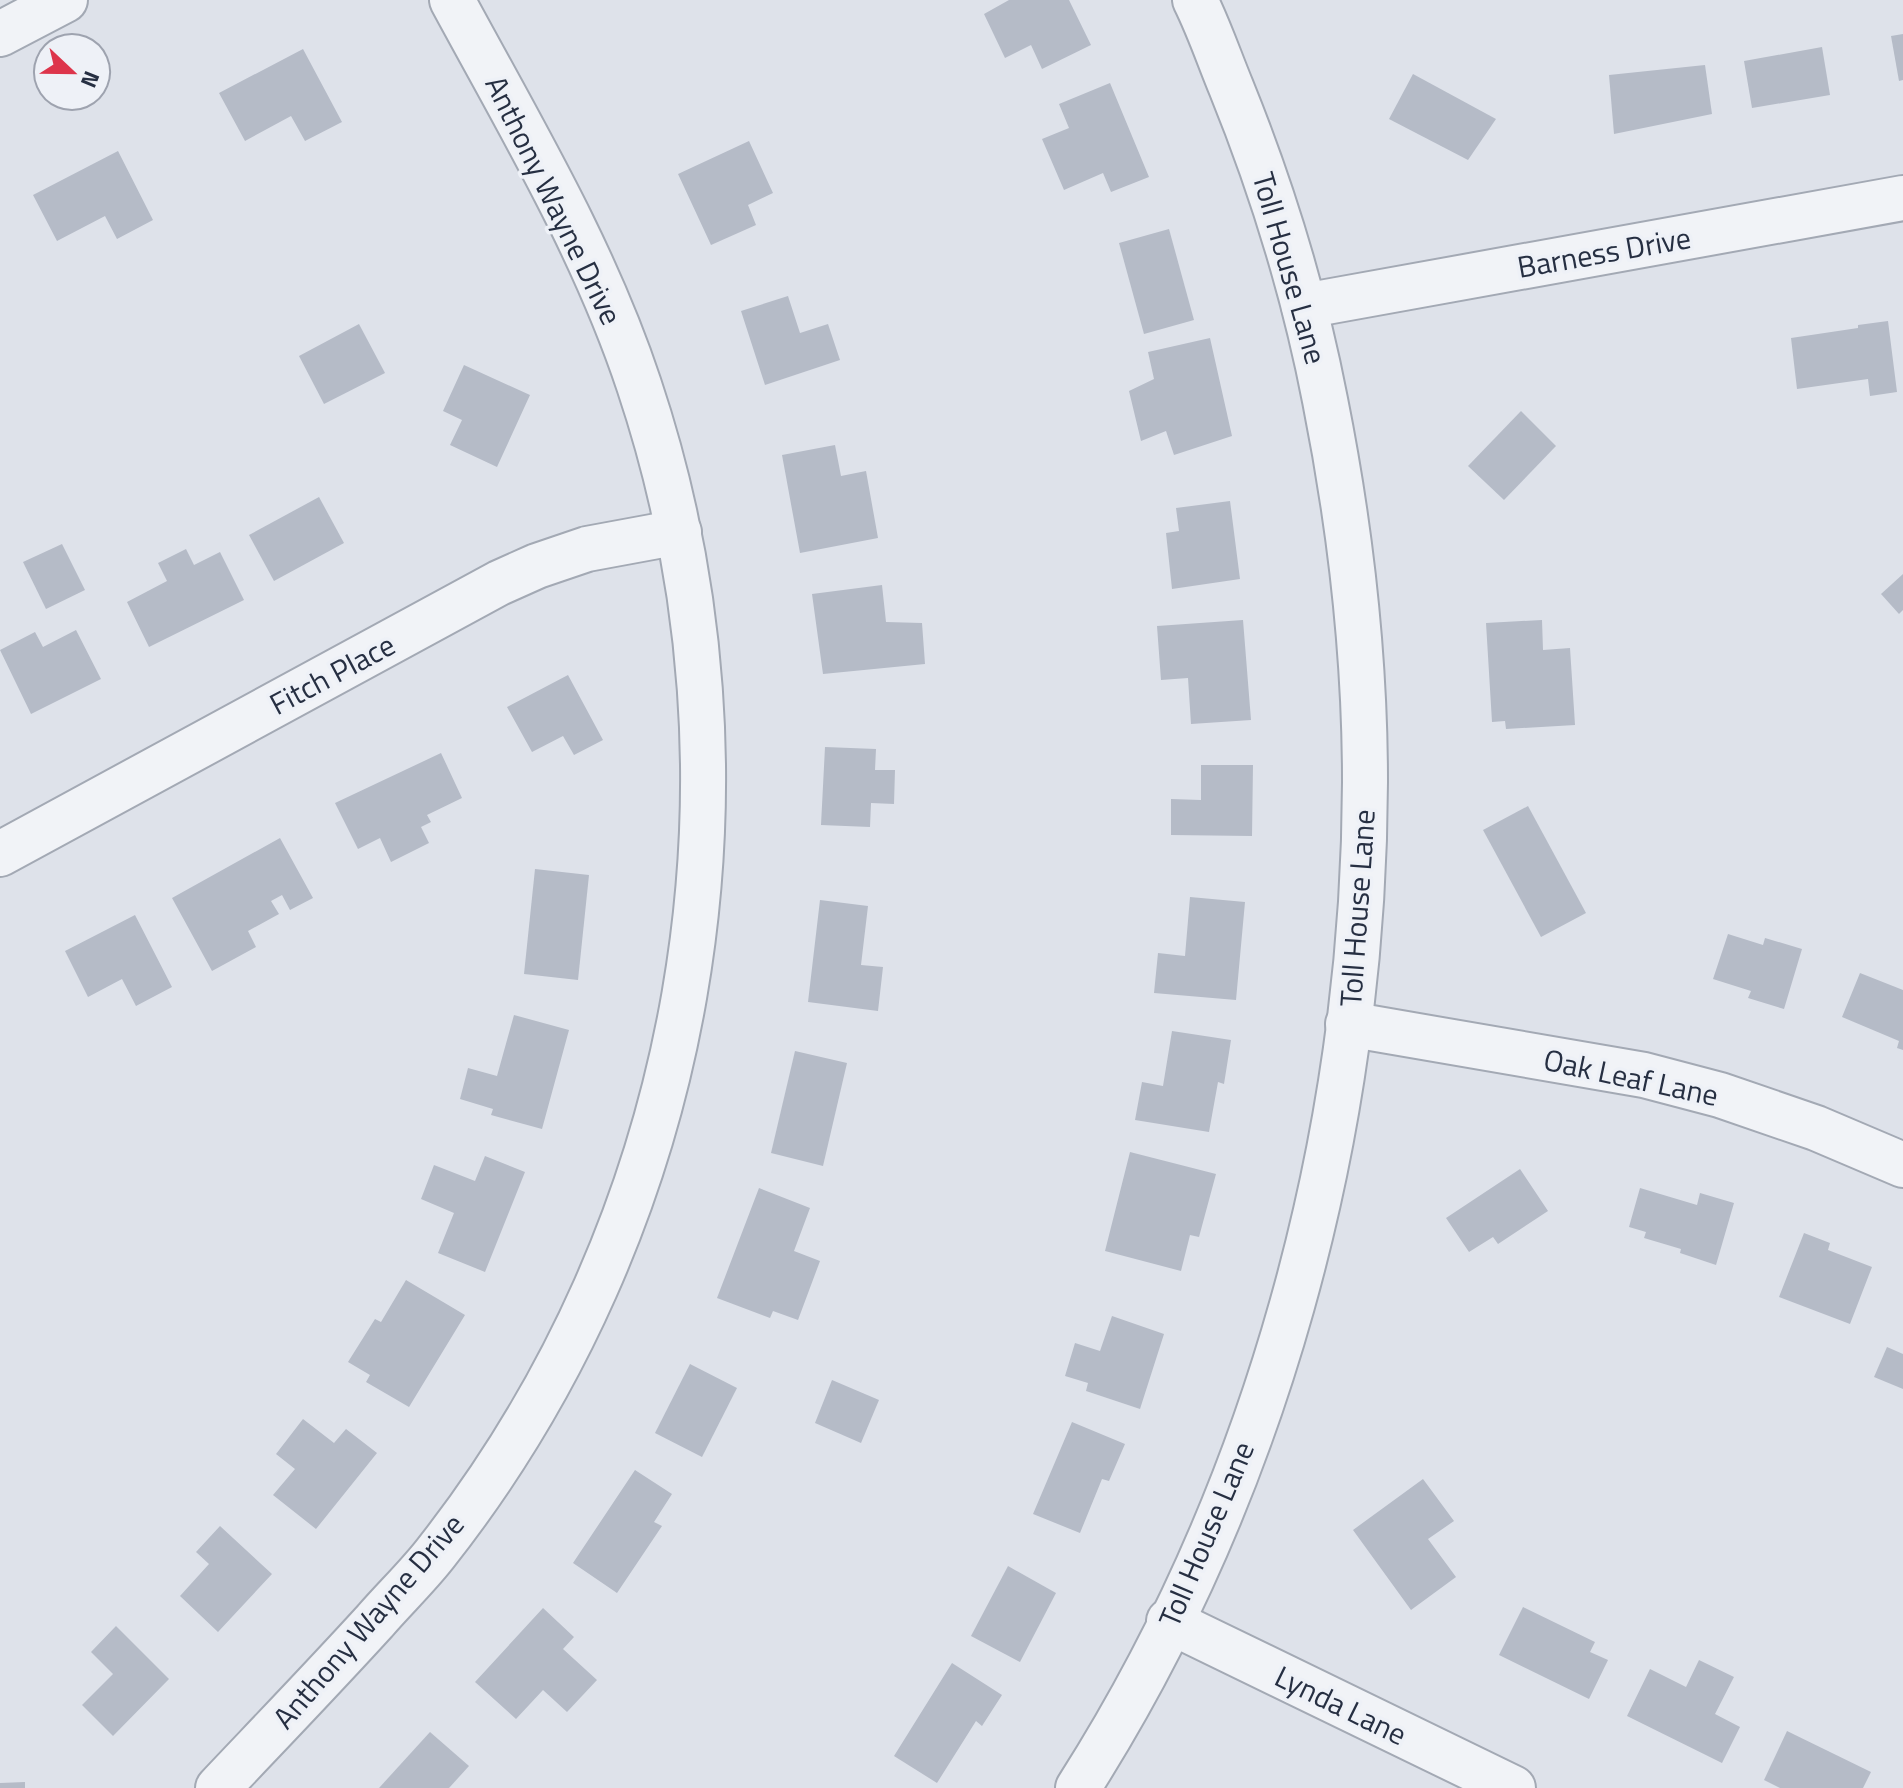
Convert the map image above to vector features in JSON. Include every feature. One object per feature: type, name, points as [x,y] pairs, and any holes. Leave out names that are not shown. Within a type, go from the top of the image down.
[{"type":"street","points":[[0,34],[65,0]]},
{"type":"street","name":"Anthony Wayne Drive","points":[[218,1788],[435,1554],[510,1447],[563,1356],[608,1263],[638,1183],[669,1076],[697,920],[702,854],[703,734],[698,655],[679,532],[664,467],[609,303],[573,224],[452,0]]},
{"type":"street","name":"Toll House Lane","points":[[1078,1788],[1143,1676],[1197,1566],[1238,1469],[1270,1373],[1307,1246],[1335,1117],[1348,1024],[1364,846],[1361,656],[1339,472],[1304,306],[1279,214],[1195,0]]},
{"type":"street","name":"Barness Drive","points":[[1304,306],[1903,198]]},
{"type":"street","name":"Fitch Place","points":[[0,854],[499,583],[587,549],[679,532]]},
{"type":"street","name":"Oak Leaf Lane","points":[[1348,1024],[1659,1079],[1720,1095],[1816,1128],[1903,1165]]},
{"type":"street","name":"Lynda Lane","points":[[1169,1621],[1513,1788]]},
{"type":"building","points":[[1009,0],[1069,0],[1091,45],[1042,69],[1031,45],[1005,58],[984,14]]},
{"type":"building","points":[[1903,34],[1903,80],[1899,81],[1891,36]]},
{"type":"building","points":[[1822,47],[1830,95],[1752,108],[1744,61]]},
{"type":"building","points":[[303,49],[342,122],[305,141],[291,116],[245,141],[219,93]]},
{"type":"building","points":[[1705,65],[1712,114],[1614,134],[1609,75]]},
{"type":"building","points":[[1413,74],[1496,119],[1468,160],[1389,119]]},
{"type":"building","points":[[1110,83],[1149,177],[1111,192],[1103,173],[1064,190],[1042,139],[1069,128],[1059,104]]},
{"type":"building","points":[[749,141],[773,193],[748,205],[756,225],[711,245],[678,174]]},
{"type":"building","points":[[118,151],[153,220],[117,239],[105,216],[57,241],[33,195]]},
{"type":"building","points":[[1169,229],[1194,320],[1144,334],[1119,243]]},
{"type":"building","points":[[788,296],[800,333],[828,324],[840,360],[765,385],[741,311]]},
{"type":"building","points":[[1888,321],[1897,392],[1870,396],[1868,379],[1797,389],[1791,338]]},
{"type":"building","points":[[359,324],[385,373],[324,404],[299,356]]},
{"type":"building","points":[[1210,338],[1232,436],[1174,455],[1166,431],[1141,441],[1129,391],[1154,379],[1148,352]]},
{"type":"building","points":[[464,365],[530,395],[497,467],[450,445],[462,420],[443,411]]},
{"type":"building","points":[[1521,411],[1556,446],[1504,500],[1468,466]]},
{"type":"building","points":[[835,445],[841,476],[866,471],[878,538],[800,553],[782,455]]},
{"type":"building","points":[[319,497],[344,543],[274,581],[249,535]]},
{"type":"building","points":[[1230,501],[1240,579],[1172,589],[1166,533],[1179,531],[1176,508]]},
{"type":"building","points":[[62,544],[85,590],[46,609],[23,562]]},
{"type":"building","points":[[186,549],[194,565],[220,552],[244,600],[149,647],[127,602],[167,581],[158,563]]},
{"type":"building","points":[[1903,574],[1903,610],[1899,614],[1881,594]]},
{"type":"building","points":[[882,585],[886,622],[922,623],[925,664],[823,674],[812,594]]},
{"type":"building","points":[[1243,620],[1251,720],[1191,724],[1188,678],[1161,680],[1157,626]]},
{"type":"building","points":[[1542,620],[1543,650],[1570,648],[1575,725],[1506,729],[1505,721],[1492,722],[1486,623]]},
{"type":"building","points":[[76,630],[101,679],[31,714],[0,650],[35,632],[43,647]]},
{"type":"building","points":[[568,675],[603,740],[574,755],[563,736],[532,752],[507,707]]},
{"type":"building","points":[[825,747],[876,749],[875,770],[895,770],[894,804],[871,803],[870,827],[821,825]]},
{"type":"building","points":[[441,753],[462,798],[427,815],[431,822],[421,827],[429,843],[391,862],[380,838],[358,849],[335,803]]},
{"type":"building","points":[[1201,765],[1253,765],[1252,836],[1171,835],[1171,799],[1201,800]]},
{"type":"building","points":[[1528,806],[1586,913],[1541,937],[1483,830]]},
{"type":"building","points":[[280,838],[313,898],[290,910],[282,895],[271,901],[279,914],[248,931],[256,947],[212,971],[172,898]]},
{"type":"building","points":[[535,869],[589,875],[578,980],[524,974]]},
{"type":"building","points":[[1190,897],[1245,902],[1236,1000],[1154,993],[1158,953],[1185,956]]},
{"type":"building","points":[[820,900],[868,906],[861,965],[883,967],[878,1011],[808,1002]]},
{"type":"building","points":[[135,915],[172,987],[136,1006],[122,979],[88,997],[65,951]]},
{"type":"building","points":[[1728,934],[1763,945],[1765,938],[1802,949],[1784,1009],[1748,998],[1751,991],[1713,979]]},
{"type":"building","points":[[1860,973],[1903,990],[1903,1050],[1897,1048],[1899,1041],[1842,1017]]},
{"type":"building","points":[[514,1015],[569,1030],[542,1129],[491,1115],[493,1109],[460,1099],[468,1068],[497,1076]]},
{"type":"building","points":[[1172,1031],[1231,1040],[1224,1084],[1218,1082],[1209,1132],[1135,1120],[1142,1082],[1163,1086]]},
{"type":"building","points":[[795,1051],[847,1063],[823,1166],[771,1153]]},
{"type":"building","points":[[1130,1152],[1216,1174],[1199,1237],[1190,1235],[1181,1271],[1105,1251]]},
{"type":"building","points":[[485,1156],[525,1172],[485,1272],[438,1253],[454,1213],[421,1199],[434,1165],[475,1181]]},
{"type":"building","points":[[1520,1169],[1548,1211],[1498,1244],[1493,1237],[1469,1252],[1446,1218]]},
{"type":"building","points":[[759,1188],[810,1208],[794,1251],[820,1261],[798,1320],[773,1311],[770,1318],[717,1298]]},
{"type":"building","points":[[1640,1188],[1697,1205],[1700,1193],[1734,1203],[1716,1265],[1680,1253],[1681,1249],[1644,1238],[1646,1232],[1629,1227]]},
{"type":"building","points":[[1804,1233],[1830,1243],[1828,1250],[1872,1267],[1850,1324],[1779,1297]]},
{"type":"building","points":[[406,1280],[465,1315],[409,1407],[366,1382],[370,1375],[348,1362],[375,1319],[381,1322]]},
{"type":"building","points":[[1112,1316],[1164,1334],[1140,1409],[1086,1391],[1088,1383],[1065,1376],[1075,1343],[1100,1351]]},
{"type":"building","points":[[1887,1347],[1903,1354],[1903,1389],[1874,1377]]},
{"type":"building","points":[[690,1364],[737,1388],[702,1457],[655,1433]]},
{"type":"building","points":[[832,1380],[879,1400],[861,1443],[815,1423]]},
{"type":"building","points":[[303,1419],[334,1443],[346,1429],[377,1453],[316,1529],[273,1495],[295,1469],[276,1454]]},
{"type":"building","points":[[1072,1422],[1125,1444],[1109,1481],[1102,1479],[1080,1533],[1033,1514]]},
{"type":"building","points":[[635,1470],[672,1494],[654,1522],[662,1526],[617,1593],[573,1563]]},
{"type":"building","points":[[1423,1479],[1454,1521],[1428,1539],[1456,1577],[1411,1610],[1353,1530]]},
{"type":"building","points":[[220,1526],[272,1574],[218,1632],[180,1596],[209,1564],[196,1552]]},
{"type":"building","points":[[1008,1566],[1056,1593],[1020,1662],[971,1636]]},
{"type":"building","points":[[1523,1607],[1595,1642],[1590,1652],[1608,1660],[1589,1699],[1499,1655]]},
{"type":"building","points":[[543,1608],[574,1637],[563,1649],[597,1680],[567,1712],[543,1690],[516,1719],[475,1682]]},
{"type":"building","points":[[116,1626],[169,1679],[113,1736],[82,1705],[113,1674],[91,1652]]},
{"type":"building","points":[[1699,1660],[1734,1677],[1715,1714],[1740,1727],[1722,1763],[1627,1716],[1650,1669],[1686,1687]]},
{"type":"building","points":[[952,1663],[1002,1695],[982,1726],[976,1721],[937,1783],[894,1756]]},
{"type":"building","points":[[1787,1731],[1871,1772],[1863,1788],[1780,1788],[1764,1780]]},
{"type":"building","points":[[430,1732],[469,1766],[449,1788],[379,1788]]},
{"type":"building","points":[[25,1782],[25,1788],[0,1788],[0,1783]]}]
